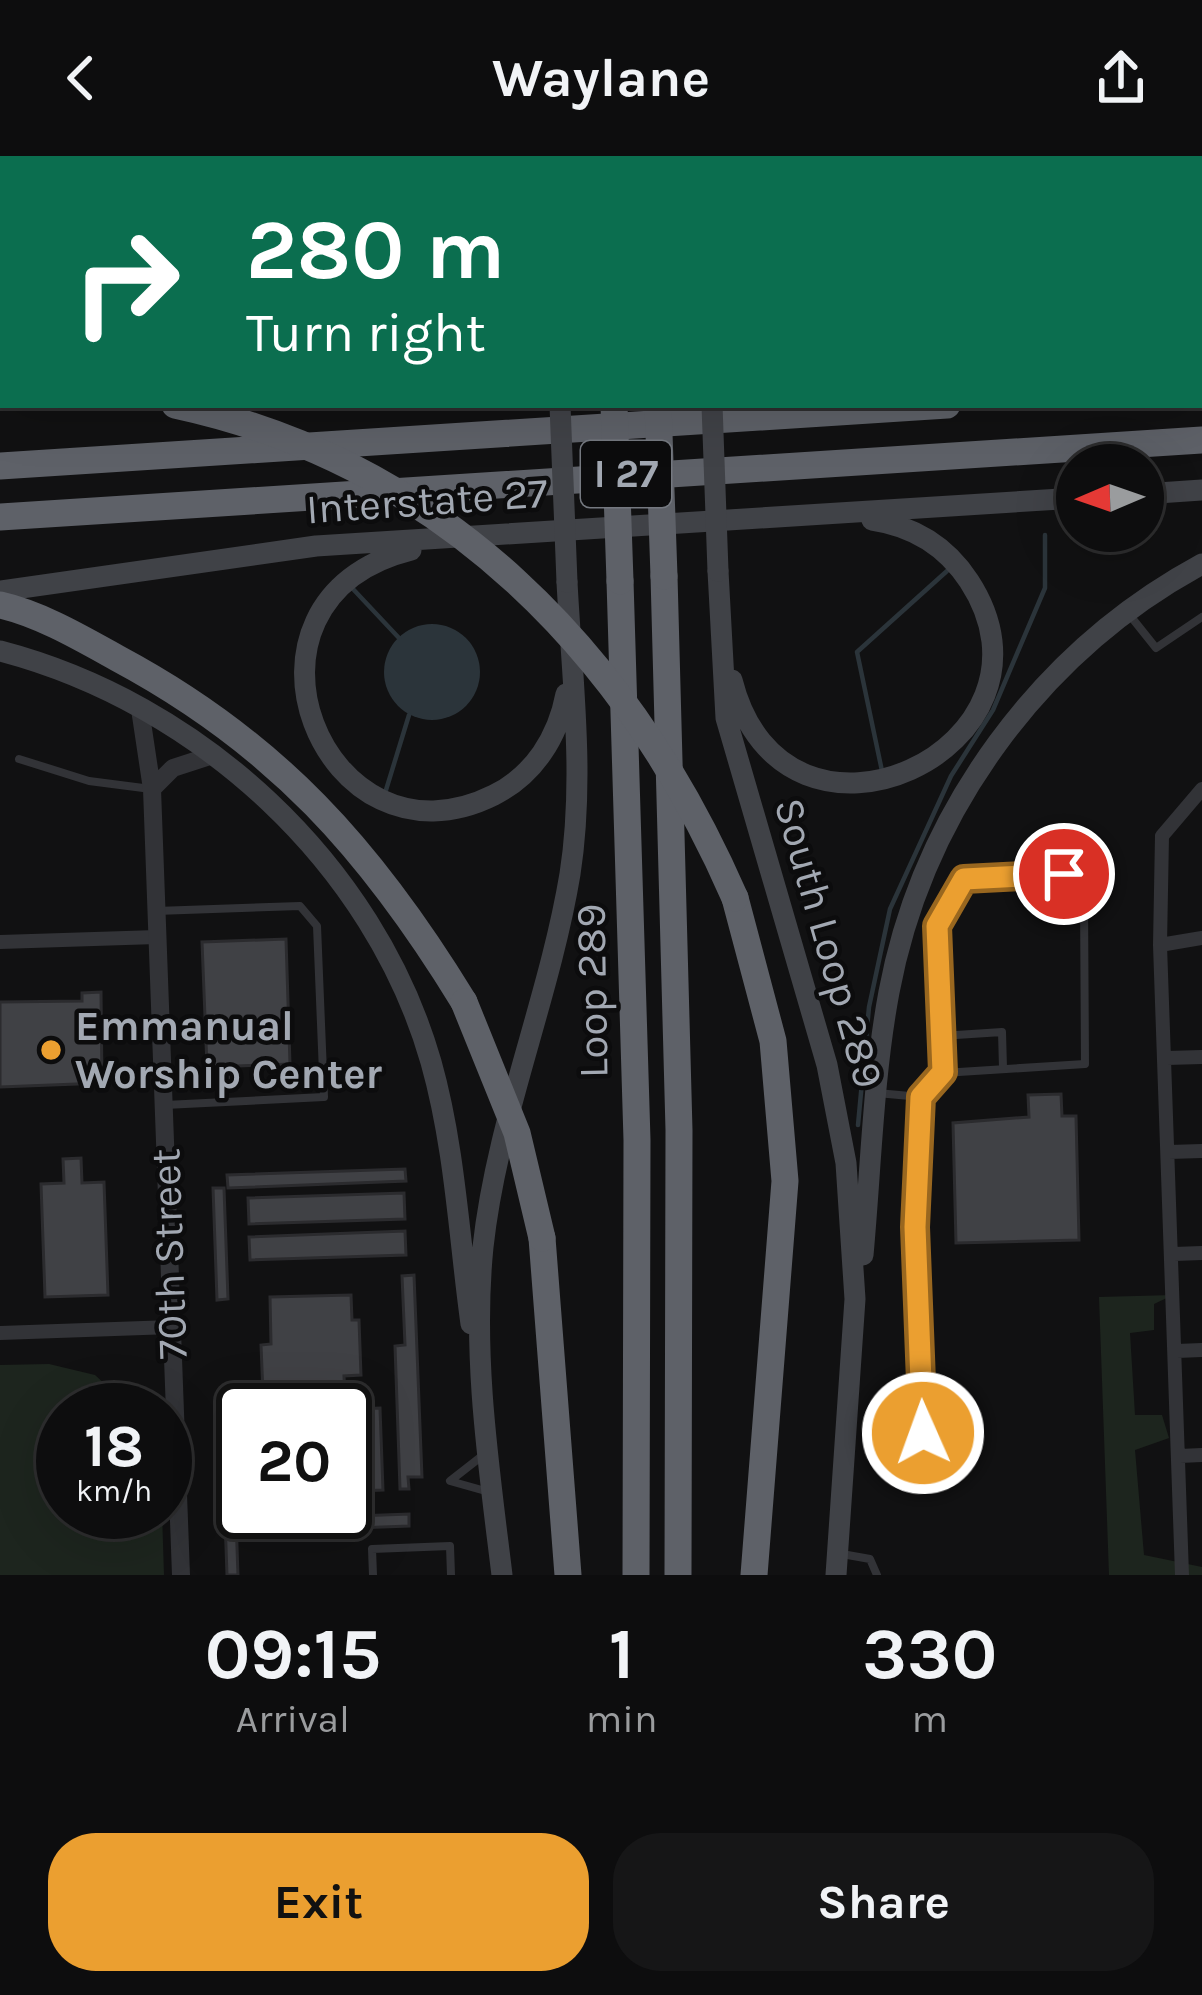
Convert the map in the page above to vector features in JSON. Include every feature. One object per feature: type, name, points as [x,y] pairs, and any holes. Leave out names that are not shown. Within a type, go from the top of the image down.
[{"type":"highway","points":[[186,408],[280,435],[375,476],[446,520],[577,641],[635,712],[698,813],[735,898],[773,1041],[785,1181],[754,1575]]},
{"type":"highway","name":"Loop 289","points":[[614,408],[637,1140],[636,1575]]},
{"type":"highway","name":"Loop 289","points":[[658,408],[680,1130],[678,1575]]},
{"type":"highway","name":"I 27","points":[[0,466],[900,408]]},
{"type":"highway","name":"I 27","points":[[0,517],[1202,440]]},
{"type":"highway","points":[[0,604],[150,675],[256,748],[362,852],[407,908],[464,1002],[517,1133],[542,1238],[568,1575]]},
{"type":"main road","points":[[484,1420],[483,1255],[494,1173],[562,917],[574,840],[572,664],[560,408]]},
{"type":"main road","name":"South Loop 289","points":[[712,408],[718,626],[726,718],[839,1123],[852,1232],[852,1375],[837,1564]]},
{"type":"main road","points":[[1164,493],[1202,490]]},
{"type":"main road","name":"Interstate 27","points":[[0,591],[316,546],[1056,499]]},
{"type":"main road","points":[[718,626],[746,721],[793,768],[828,780],[880,782],[926,765],[957,742],[979,707],[989,670],[985,619],[972,585],[956,562],[917,532],[836,514]]},
{"type":"main road","points":[[490,536],[378,560],[337,589],[314,625],[302,675],[311,723],[321,743],[348,777],[386,801],[440,810],[477,803],[511,786],[538,760],[558,726],[572,664]]},
{"type":"main road","points":[[852,1375],[890,989],[937,845],[987,759],[1030,701],[1127,611],[1202,564]]},
{"type":"main road","points":[[0,651],[140,709],[213,755],[274,806],[320,854],[383,950],[415,1017],[439,1093],[502,1575]]},
{"type":"street","name":"70th Street","points":[[140,709],[152,789],[182,1575]]},
{"type":"street","points":[[152,789],[173,768],[213,755]]},
{"type":"street","points":[[1182,1575],[1178,1351],[1160,945],[1162,836],[1202,789]]},
{"type":"street","points":[[0,943],[157,937]]},
{"type":"street","points":[[1160,945],[1202,938]]},
{"type":"street","points":[[1167,1058],[1202,1057]]},
{"type":"street","points":[[1169,1152],[1202,1151]]},
{"type":"street","points":[[1174,1254],[1202,1252]]},
{"type":"street","points":[[0,1333],[172,1327]]},
{"type":"street","points":[[1178,1351],[1202,1350]]},
{"type":"street","points":[[1180,1456],[1202,1455]]},
{"type":"lane","points":[[1127,611],[1156,648],[1202,617]]},
{"type":"lane","points":[[19,759],[89,781],[152,789]]},
{"type":"lane","points":[[924,1471],[915,1227],[921,1097],[943,1072],[937,926],[964,879],[1064,874],[1077,878],[1084,898],[1085,1064],[943,1072]]},
{"type":"lane","points":[[156,911],[300,906],[317,926],[324,1097],[164,1105]]},
{"type":"lane","points":[[941,1036],[1001,1032],[1003,1068]]},
{"type":"lane","points":[[878,1093],[921,1097]]},
{"type":"lane","points":[[488,1452],[450,1481],[492,1492]]},
{"type":"lane","points":[[373,1575],[372,1549],[450,1546],[451,1575]]},
{"type":"lane","points":[[837,1564],[866,1556],[877,1575]]},
{"type":"shaded area","points":[[432,624],[451,627],[466,638],[477,653],[477,691],[466,706],[451,717],[432,720],[413,717],[398,706],[387,691],[384,672],[387,653],[398,638],[413,627]]},
{"type":"shaded area","points":[[1173,1295],[1154,1304],[1154,1330],[1130,1333],[1135,1415],[1162,1415],[1169,1438],[1135,1450],[1144,1555],[1202,1567],[1202,1575],[1109,1575],[1099,1297]]},
{"type":"shaded area","points":[[49,1364],[95,1375],[104,1383],[36,1383],[36,1539],[163,1539],[164,1575],[0,1575],[0,1365]]},
{"type":"building","points":[[286,939],[290,1064],[238,1066],[238,1088],[223,1089],[222,1067],[207,1067],[202,942]]},
{"type":"building","name":"Emmanual Worship Center","points":[[101,992],[102,1083],[0,1087],[0,1002],[82,1001],[82,993]]},
{"type":"building","points":[[1061,1094],[1062,1116],[1076,1116],[1079,1240],[956,1243],[953,1123],[1029,1117],[1028,1095]]},
{"type":"building","points":[[81,1158],[82,1183],[104,1182],[108,1295],[45,1297],[41,1184],[64,1183],[63,1159]]},
{"type":"building","points":[[405,1169],[406,1181],[228,1188],[227,1175]]},
{"type":"building","points":[[213,1188],[224,1188],[228,1299],[217,1300]]},
{"type":"building","points":[[404,1193],[405,1219],[249,1224],[248,1198]]},
{"type":"building","points":[[405,1231],[406,1255],[250,1260],[249,1237]]},
{"type":"building","points":[[414,1275],[422,1477],[408,1477],[409,1489],[400,1489],[395,1346],[405,1345],[402,1276]]},
{"type":"building","points":[[351,1295],[352,1320],[359,1320],[361,1375],[344,1376],[344,1383],[263,1383],[261,1345],[271,1344],[270,1297]]},
{"type":"building","points":[[372,1408],[380,1408],[383,1490],[372,1490]]},
{"type":"building","points":[[409,1514],[409,1526],[372,1527],[372,1515]]},
{"type":"building","points":[[226,1539],[237,1539],[238,1575],[227,1575]]},
{"type":"waterway","points":[[858,1125],[869,1007],[890,909],[951,776],[993,710],[1045,588],[1045,535]]},
{"type":"waterway","points":[[882,771],[857,652],[947,571]]},
{"type":"waterway","points":[[353,589],[399,638]]},
{"type":"waterway","points":[[386,790],[409,715]]},
{"type":"place","name":"Emmanual Worship Center","points":[[51,1050]]},
{"type":"route","points":[[923,1433],[915,1227],[921,1097],[943,1072],[937,926],[964,879],[1064,874]]}]
